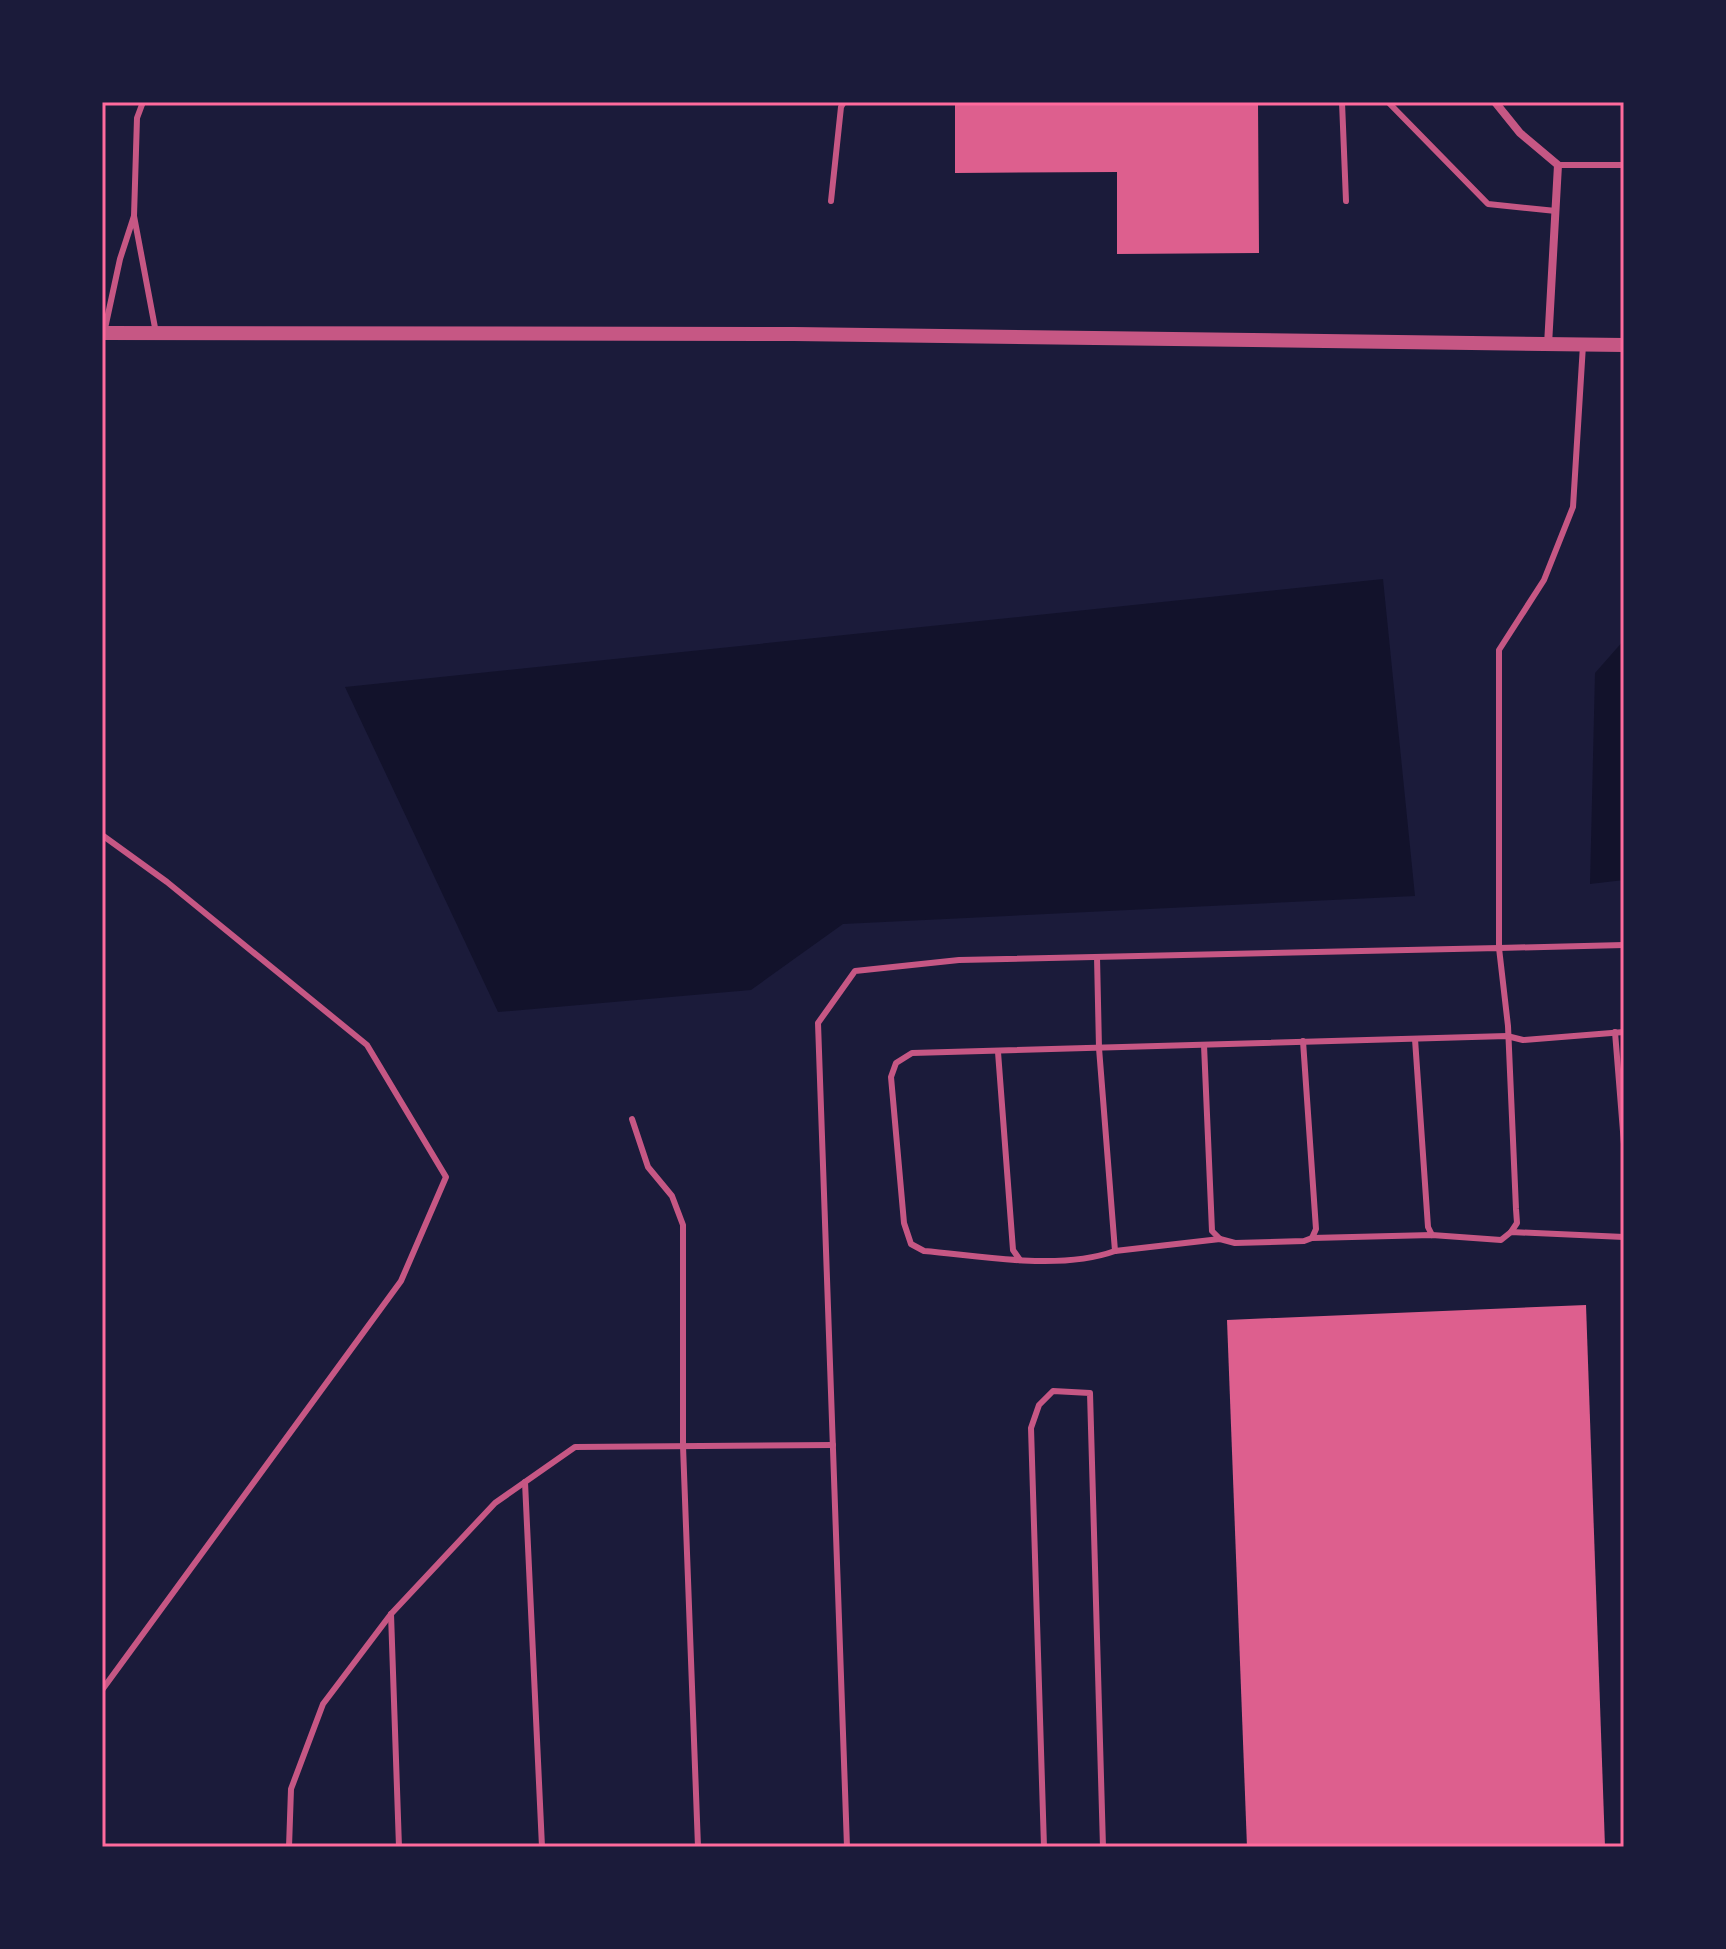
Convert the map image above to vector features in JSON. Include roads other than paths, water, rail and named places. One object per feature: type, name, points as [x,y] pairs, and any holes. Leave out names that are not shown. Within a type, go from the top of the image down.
[{"type":"street","points":[[1495,102],[1520,133],[1558,165],[1548,345]]},
{"type":"street","points":[[103,333],[794,334],[1624,345]]},
{"type":"lane","points":[[143,102],[137,118],[134,216],[156,333]]},
{"type":"lane","points":[[831,201],[844,102]]},
{"type":"lane","points":[[1342,102],[1346,201]]},
{"type":"lane","points":[[1388,102],[1488,204],[1556,211]]},
{"type":"lane","points":[[1558,165],[1624,165]]},
{"type":"lane","points":[[103,333],[120,259],[134,216]]},
{"type":"lane","points":[[1583,345],[1573,507],[1544,580],[1499,650],[1499,948],[1508,1026],[1507,1036],[1517,1223],[1511,1232],[1501,1240],[1432,1235],[1235,1243],[1220,1239],[1115,1251],[1100,1257],[1020,1260],[924,1251],[911,1244],[904,1223],[891,1077],[896,1063],[912,1053],[1507,1036],[1523,1040],[1624,1032]]},
{"type":"lane","points":[[102,835],[167,882],[367,1045],[446,1177],[401,1281],[102,1690]]},
{"type":"lane","points":[[847,1847],[818,1023],[855,971],[959,960],[1624,945]]},
{"type":"lane","points":[[1097,957],[1099,1048],[1115,1251]]},
{"type":"lane","points":[[1615,1032],[1624,1144]]},
{"type":"lane","points":[[1415,1039],[1428,1227],[1432,1235]]},
{"type":"lane","points":[[1303,1041],[1316,1229],[1312,1238]]},
{"type":"lane","points":[[1204,1045],[1212,1231],[1220,1239]]},
{"type":"lane","points":[[998,1052],[1013,1250],[1020,1260]]},
{"type":"lane","points":[[632,1119],[648,1167],[672,1196],[683,1225],[683,1446],[698,1847]]},
{"type":"lane","points":[[1511,1232],[1624,1237]]},
{"type":"lane","points":[[1044,1847],[1031,1428],[1039,1405],[1053,1391],[1090,1393],[1103,1847]]},
{"type":"lane","points":[[289,1847],[291,1789],[323,1704],[391,1614],[495,1503],[575,1447],[833,1445]]},
{"type":"lane","points":[[525,1482],[542,1847]]},
{"type":"lane","points":[[391,1614],[399,1847]]}]
